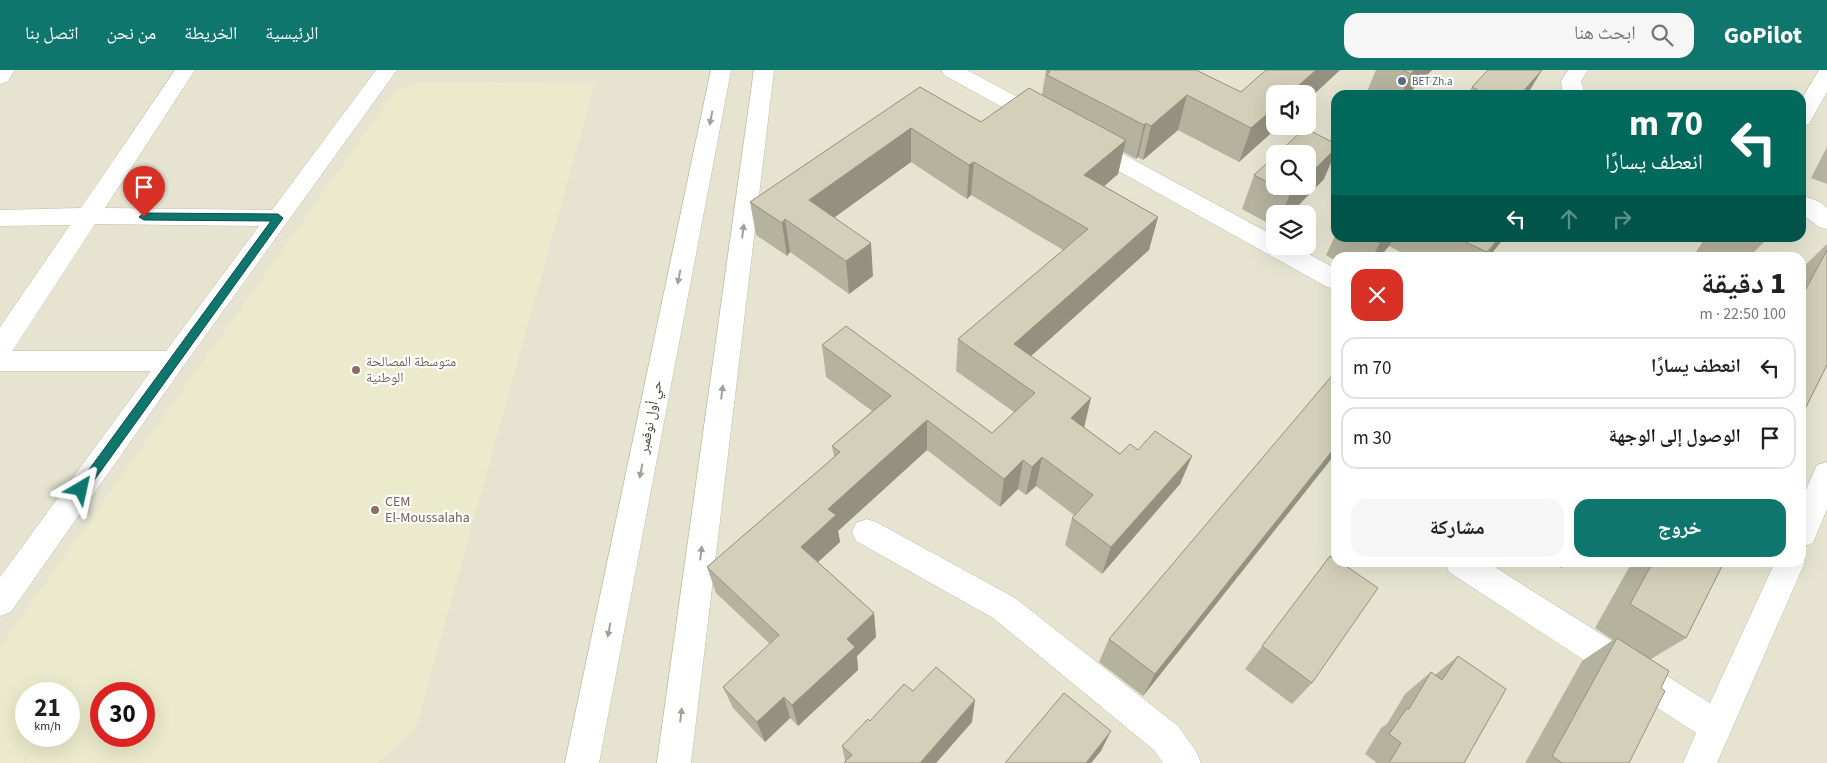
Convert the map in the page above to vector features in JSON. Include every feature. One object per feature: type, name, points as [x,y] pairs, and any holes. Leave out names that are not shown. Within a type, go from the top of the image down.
[{"type":"street","points":[[0,348],[86,216],[185,70]]},
{"type":"street","points":[[0,602],[173,361],[387,70]]},
{"type":"street","name":"حي أول نوفمبر","points":[[580,757],[721,70]]},
{"type":"street","points":[[674,763],[764,70]]},
{"type":"street","points":[[954,70],[1331,277]]},
{"type":"street","points":[[1573,90],[1571,81],[1578,70]]},
{"type":"street","points":[[1806,110],[1827,73]]},
{"type":"street","points":[[1806,205],[1827,221]]},
{"type":"street","points":[[0,218],[86,216],[278,218]]},
{"type":"street","points":[[0,361],[173,361]]},
{"type":"street","points":[[1806,525],[1827,474]]},
{"type":"street","points":[[867,532],[1004,608],[1166,738],[1184,763]]},
{"type":"street","points":[[1468,567],[1716,726]]},
{"type":"street","points":[[1700,763],[1788,567]]},
{"type":"shaded area","points":[[0,70],[1827,70],[1827,763],[0,763]]},
{"type":"shaded area","name":"متوسطة المصالحة الوطنية","points":[[420,82],[595,83],[416,727],[377,763],[0,763],[0,647],[394,93]]},
{"type":"building","points":[[1046,70],[1196,70],[1241,92],[1266,70],[1316,70],[1299,85],[1266,85],[1266,115],[1251,128],[1187,95],[1151,126],[1146,123],[1144,125],[1047,75],[1050,72]]},
{"type":"building","points":[[1403,70],[1414,70],[1411,74]]},
{"type":"building","points":[[1488,70],[1542,70],[1524,90],[1478,90],[1472,87]]},
{"type":"building","points":[[920,87],[981,122],[1029,88],[1126,140],[1084,175],[1158,217],[1014,344],[1091,398],[1071,418],[1120,454],[1130,444],[1138,450],[1155,431],[1192,456],[1111,547],[1072,518],[1093,495],[1042,457],[1032,467],[1023,460],[1004,479],[927,420],[828,509],[836,515],[801,547],[874,613],[847,639],[855,647],[792,705],[784,697],[757,722],[723,687],[779,635],[707,567],[840,452],[832,446],[891,396],[822,345],[846,326],[992,433],[1035,393],[958,339],[1088,229],[974,162],[969,165],[911,128],[809,200],[871,243],[846,261],[785,219],[782,223],[750,202]]},
{"type":"building","points":[[1316,134],[1331,141],[1331,153],[1316,168],[1316,145],[1287,145],[1297,135]]},
{"type":"building","points":[[1266,164],[1266,181],[1254,175]]},
{"type":"building","points":[[1466,242],[1496,242],[1487,252]]},
{"type":"building","points":[[1827,250],[1827,365],[1806,407],[1806,289]]},
{"type":"building","points":[[1331,377],[1331,452],[1155,674],[1109,639]]},
{"type":"building","points":[[1330,556],[1331,567],[1347,567],[1378,588],[1312,683],[1262,646]]},
{"type":"building","points":[[1650,567],[1722,567],[1686,638],[1630,604]]},
{"type":"building","points":[[1617,638],[1669,671],[1661,688],[1665,691],[1629,763],[1562,763],[1552,756]]},
{"type":"building","points":[[1458,656],[1506,689],[1464,763],[1389,763],[1401,743],[1389,734],[1407,708],[1409,709],[1431,672],[1442,680]]},
{"type":"building","points":[[936,667],[975,700],[920,763],[844,763],[852,755],[842,746],[868,719],[870,721],[904,684],[913,691]]},
{"type":"building","points":[[1064,693],[1111,731],[1086,763],[1005,763]]},
{"type":"place","name":"BET Zh.a","points":[[1402,81]]},
{"type":"place","name":"متوسطة المصالحة الوطنية","points":[[356,370]]},
{"type":"place","name":"CEM El-Moussalaha","points":[[375,510]]},
{"type":"route","points":[[81,489],[278,218],[144,217]]}]
